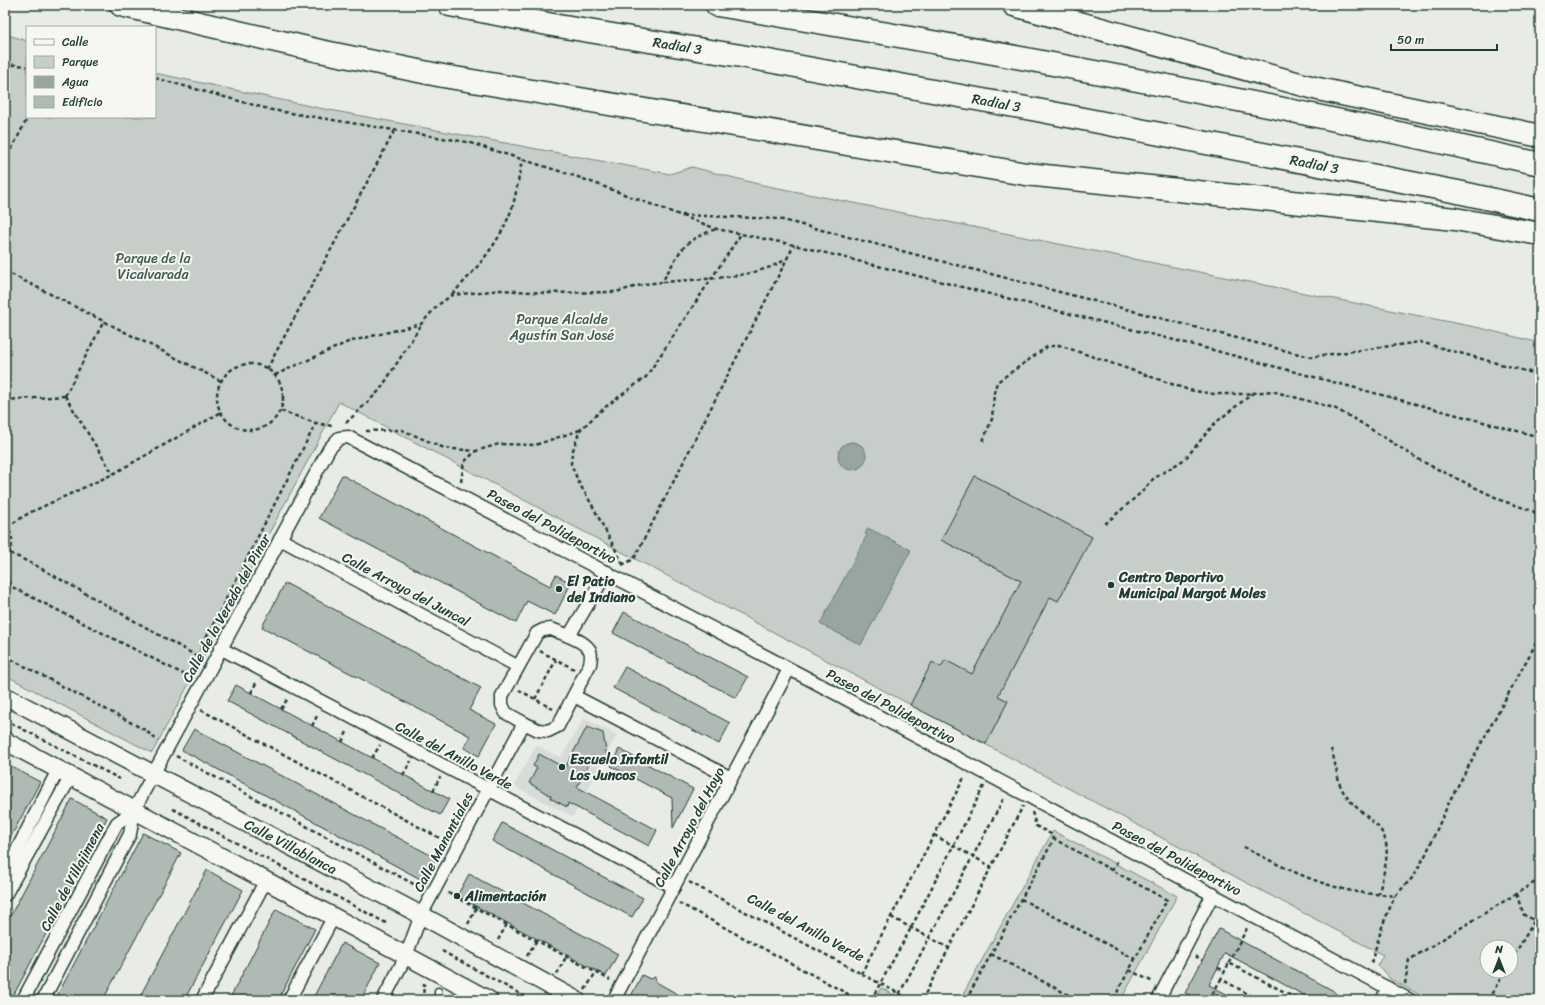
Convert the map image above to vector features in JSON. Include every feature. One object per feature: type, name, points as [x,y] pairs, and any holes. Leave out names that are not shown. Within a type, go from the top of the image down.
[{"type":"highway","points":[[121,5],[145,12],[320,51],[443,76],[1026,174],[1455,219],[1540,234]]},
{"type":"highway","name":"Radial 3","points":[[450,5],[558,26],[741,56],[1037,110],[1458,192],[1540,210]]},
{"type":"highway","points":[[717,5],[1045,62],[1319,117],[1540,164]]},
{"type":"highway","points":[[1014,5],[1318,89],[1540,136]]},
{"type":"main road","name":"Calle Villablanca","points":[[5,696],[421,915],[576,1000]]},
{"type":"main road","points":[[5,741],[489,1000]]},
{"type":"street","name":"Calle de la Vereda del Pinar","points":[[134,811],[220,648],[329,449],[339,438],[359,436]]},
{"type":"street","name":"Paseo del Polideportivo","points":[[359,436],[607,572],[1406,998]]},
{"type":"street","name":"Calle Arroyo del Juncal","points":[[280,539],[517,666]]},
{"type":"street","points":[[569,636],[607,572]]},
{"type":"street","points":[[551,629],[569,636],[588,648],[591,656],[590,664],[558,726],[548,731],[538,730],[506,713],[502,705],[502,696],[529,646],[537,633],[543,630],[551,629]]},
{"type":"street","name":"Calle del Anillo Verde","points":[[220,648],[674,887]]},
{"type":"street","name":"Calle Arroyo del Hoyo","points":[[614,1000],[789,669]]},
{"type":"street","points":[[574,696],[731,778]]},
{"type":"street","name":"Calle Manantiales","points":[[406,956],[421,915],[524,723]]},
{"type":"street","points":[[5,873],[65,773]]},
{"type":"street","points":[[5,894],[65,773]]},
{"type":"street","points":[[43,1000],[130,834],[134,811]]},
{"type":"street","name":"Calle de Villajimena","points":[[23,1000],[117,823],[134,811]]},
{"type":"street","points":[[202,1000],[266,880]]},
{"type":"street","points":[[1158,1000],[1213,894]]},
{"type":"street","points":[[289,1000],[334,916]]},
{"type":"street","points":[[383,1000],[406,956]]},
{"type":"street","points":[[1382,1000],[1388,988]]},
{"type":"lane","points":[[438,991],[438,1000]]},
{"type":"path","points":[[5,64],[26,66]]},
{"type":"path","points":[[156,78],[272,110],[467,142],[578,177],[717,228],[794,245],[1190,344],[1540,437]]},
{"type":"path","points":[[5,162],[27,118]]},
{"type":"path","points":[[267,369],[395,130]]},
{"type":"path","points":[[346,423],[380,390],[421,324],[438,305],[452,295],[475,271],[494,245],[512,206],[522,160]]},
{"type":"path","points":[[679,215],[779,219],[1310,358],[1420,342],[1540,375]]},
{"type":"path","points":[[662,282],[683,246],[696,236],[717,228]]},
{"type":"path","points":[[359,436],[402,430],[444,448],[476,451],[499,444],[536,445],[580,430],[604,408],[646,377],[741,234]]},
{"type":"path","points":[[607,572],[634,560],[794,245]]},
{"type":"path","points":[[452,295],[501,290],[545,292],[616,292],[644,284],[713,278],[763,270],[776,266],[787,258]]},
{"type":"path","points":[[5,271],[221,381]]},
{"type":"path","points":[[65,396],[104,321]]},
{"type":"path","points":[[275,376],[348,342],[421,324]]},
{"type":"path","points":[[983,441],[992,419],[994,393],[997,382],[1047,347],[1059,345],[1189,390],[1214,394],[1272,391],[1334,408],[1358,421],[1423,462],[1503,501],[1533,511],[1540,518]]},
{"type":"path","points":[[252,364],[267,369],[275,376],[281,385],[283,398],[281,411],[273,422],[262,429],[251,431],[233,426],[220,413],[217,400],[218,388],[228,372],[236,367],[252,364]]},
{"type":"path","points":[[1105,524],[1144,490],[1153,479],[1185,459],[1215,423],[1253,393]]},
{"type":"path","points":[[5,400],[65,396]]},
{"type":"path","points":[[65,396],[113,474]]},
{"type":"path","points":[[281,411],[316,423],[332,426]]},
{"type":"path","points":[[5,558],[10,553],[13,540],[6,526],[29,513],[113,474],[220,413]]},
{"type":"path","points":[[196,656],[316,423]]},
{"type":"path","points":[[580,430],[572,453],[571,464],[579,483],[591,502],[623,564]]},
{"type":"path","points":[[461,482],[464,462],[476,451]]},
{"type":"path","points":[[10,553],[35,565],[206,662]]},
{"type":"path","points":[[5,576],[12,587],[196,681]]},
{"type":"path","points":[[1371,963],[1383,924],[1394,896],[1413,878],[1441,825],[1450,800],[1540,636]]},
{"type":"path","points":[[529,646],[585,674]]},
{"type":"path","points":[[5,656],[144,730],[163,744]]},
{"type":"path","points":[[535,699],[556,660]]},
{"type":"path","points":[[251,693],[258,679]]},
{"type":"path","points":[[508,684],[564,715]]},
{"type":"path","points":[[281,709],[289,695]]},
{"type":"path","points":[[201,710],[448,842]]},
{"type":"path","points":[[312,726],[320,712]]},
{"type":"path","points":[[5,720],[120,779]]},
{"type":"path","points":[[342,742],[349,728]]},
{"type":"path","points":[[372,758],[380,744]]},
{"type":"path","points":[[1331,749],[1336,760],[1342,790],[1360,812],[1376,824],[1384,836],[1388,849],[1379,894]]},
{"type":"path","points":[[176,756],[422,889]]},
{"type":"path","points":[[403,775],[411,760]]},
{"type":"path","points":[[433,791],[441,776]]},
{"type":"path","points":[[861,974],[965,776]]},
{"type":"path","points":[[871,1000],[911,928],[984,786]]},
{"type":"path","points":[[896,1000],[930,938],[971,856],[1005,796]]},
{"type":"path","points":[[922,1000],[1024,806],[1033,812],[1036,826],[1051,834],[1054,839],[1167,900],[1113,1000]]},
{"type":"path","points":[[173,809],[386,923]]},
{"type":"path","points":[[934,835],[992,867]]},
{"type":"path","points":[[966,1000],[1054,839]]},
{"type":"path","points":[[1244,846],[1293,872],[1328,886],[1353,892],[1394,896]]},
{"type":"path","points":[[1112,871],[1118,860]]},
{"type":"path","points":[[1406,998],[1409,960],[1540,879]]},
{"type":"path","name":"Calle del Anillo Verde","points":[[687,881],[911,1000]]},
{"type":"path","points":[[448,893],[611,980]]},
{"type":"path","points":[[1516,894],[1524,915],[1540,923]]},
{"type":"path","points":[[1021,899],[1135,959]]},
{"type":"path","points":[[675,901],[859,1000]]},
{"type":"path","points":[[467,926],[477,908]]},
{"type":"path","points":[[1519,947],[1540,911]]},
{"type":"path","points":[[891,917],[949,948]]},
{"type":"path","points":[[499,938],[507,924]]},
{"type":"path","points":[[1209,1000],[1248,927]]},
{"type":"path","points":[[529,953],[537,940]]},
{"type":"path","points":[[442,951],[531,1000]]},
{"type":"path","points":[[991,954],[1078,1000]]},
{"type":"path","points":[[1193,955],[1202,960]]},
{"type":"path","points":[[559,969],[566,956]]},
{"type":"path","points":[[1229,963],[1300,1000]]},
{"type":"path","points":[[1218,968],[1225,971]]},
{"type":"path","points":[[1129,970],[1153,982]]},
{"type":"path","points":[[588,984],[597,972]]},
{"type":"path","points":[[1221,979],[1259,1000]]},
{"type":"path","points":[[1488,1000],[1500,979]]},
{"type":"shaded area","name":"Escuela Infantil Los Juncos","points":[[584,718],[617,735],[573,817],[514,786],[536,745],[561,758]]},
{"type":"green space","points":[[5,34],[26,41],[26,118],[156,118],[156,73],[319,108],[670,174],[692,167],[758,184],[1480,328],[1540,343],[1540,1000],[1430,1000],[1390,979],[1378,965],[1383,955],[339,402],[152,753],[5,675]]},
{"type":"green space","points":[[1053,831],[1177,896],[1121,1000],[960,1000]]},
{"type":"green space","points":[[881,988],[896,996],[894,1000],[874,1000]]},
{"type":"water","points":[[852,442],[862,446],[866,456],[862,466],[852,470],[842,466],[838,456],[842,446]]},
{"type":"water","points":[[868,528],[911,550],[861,645],[820,624],[867,535],[865,534]]},
{"type":"building","points":[[342,475],[550,586],[556,575],[571,583],[555,615],[527,601],[516,623],[319,518]]},
{"type":"building","points":[[975,476],[1092,537],[1058,601],[1050,597],[998,696],[1008,701],[986,744],[910,705],[932,662],[941,667],[945,660],[972,674],[1021,581],[941,540]]},
{"type":"building","points":[[285,583],[481,688],[469,710],[496,724],[479,756],[464,748],[470,736],[262,627]]},
{"type":"building","points":[[624,612],[748,677],[736,698],[613,633]]},
{"type":"building","points":[[625,667],[730,723],[719,744],[613,688]]},
{"type":"building","points":[[236,685],[449,799],[440,815],[227,701]]},
{"type":"building","points":[[587,727],[603,733],[608,764],[593,756],[577,787],[657,830],[649,846],[568,803],[567,807],[550,798],[551,796],[529,783],[537,768],[533,766],[539,754],[565,768]]},
{"type":"building","points":[[194,729],[436,858],[424,881],[182,750]]},
{"type":"building","points":[[619,749],[693,789],[673,828],[672,798],[611,766]]},
{"type":"building","points":[[5,763],[40,782],[5,848]]},
{"type":"building","points":[[72,799],[107,818],[11,1000],[5,1000],[5,926]]},
{"type":"building","points":[[502,823],[643,898],[632,917],[492,841]]},
{"type":"building","points":[[143,833],[181,853],[103,1000],[55,1000]]},
{"type":"building","points":[[207,870],[243,890],[184,1000],[138,1000]]},
{"type":"building","points":[[469,874],[618,954],[606,976],[457,896]]},
{"type":"building","points":[[276,909],[315,929],[278,1000],[229,1000]]},
{"type":"building","points":[[1219,929],[1332,990],[1343,1000],[1313,1000],[1225,953],[1209,985],[1238,1000],[1200,1000],[1185,993]]},
{"type":"building","points":[[342,943],[380,963],[361,1000],[312,1000]]},
{"type":"building","points":[[642,975],[650,979],[655,977],[656,982],[688,1000],[639,1000],[631,996]]},
{"type":"place","name":"Centro Deportivo Municipal Margot Moles","points":[[1111,585]]},
{"type":"place","name":"El Patio del Indiano","points":[[559,589]]},
{"type":"place","name":"Escuela Infantil Los Juncos","points":[[562,767]]},
{"type":"place","name":"Alimentación","points":[[457,896]]},
{"type":"park label","name":"Parque de la Vicalvarada","points":[[153,266]]},
{"type":"park label","name":"Parque Alcalde Agustín San José","points":[[562,328]]}]
